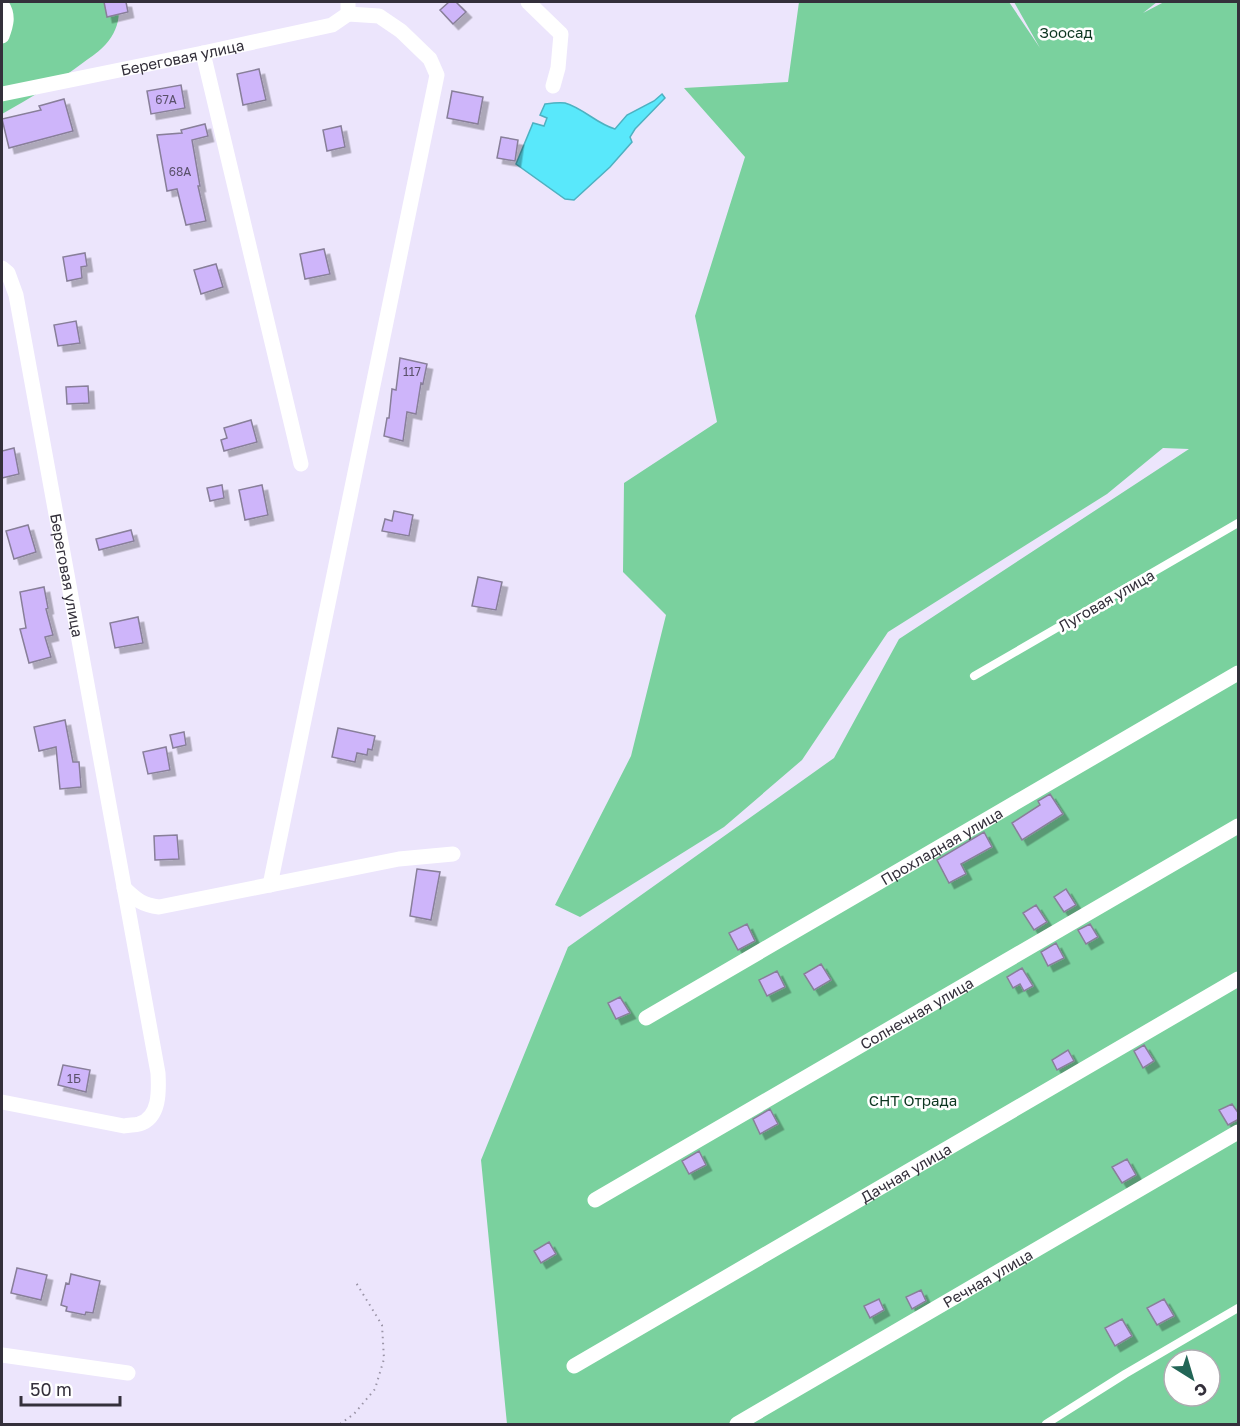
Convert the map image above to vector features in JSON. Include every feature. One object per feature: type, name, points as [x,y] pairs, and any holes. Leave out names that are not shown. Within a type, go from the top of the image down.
[{"type":"street","points":[[528,2],[561,34],[554,86]]},
{"type":"street","points":[[2,5],[7,20],[2,36]]},
{"type":"street","points":[[270,885],[437,75],[430,59],[401,31],[379,16],[348,8]]},
{"type":"street","name":"Береговая улица","points":[[2,94],[332,25],[348,8]]},
{"type":"street","points":[[203,53],[301,465]]},
{"type":"street","name":"Береговая улица","points":[[2,268],[8,273],[16,295],[158,1074],[159,1096],[152,1115],[142,1124],[124,1126],[2,1102]]},
{"type":"street","name":"Прохладная улица","points":[[646,1018],[1239,674]]},
{"type":"street","name":"Солнечная улица","points":[[595,1200],[1239,826]]},
{"type":"street","points":[[124,888],[146,905],[159,906],[399,859],[453,854]]},
{"type":"street","name":"Дачная улица","points":[[574,1366],[1239,979]]},
{"type":"street","name":"Речная улица","points":[[737,1425],[1239,1132]]},
{"type":"street","points":[[2,1355],[128,1373]]},
{"type":"lane","name":"Луговая улица","points":[[974,676],[1239,523]]},
{"type":"lane","points":[[1046,1425],[1125,1374],[1239,1308]]},
{"type":"path","points":[[340,1425],[354,1414],[375,1389],[384,1359],[382,1325],[355,1281]]},
{"type":"green space","points":[[2,2],[117,2],[118,19],[113,35],[98,51],[54,83],[2,114]]},
{"type":"green space","name":"СНТ Отрада","points":[[799,2],[1009,2],[1040,48],[1014,2],[1157,2],[1143,13],[1164,2],[1238,2],[1238,1424],[507,1424],[481,1160],[568,947],[834,758],[899,639],[1189,449],[1163,448],[1107,494],[888,632],[802,760],[724,827],[580,917],[555,905],[631,756],[666,615],[623,572],[624,483],[717,422],[695,316],[745,157],[684,88],[788,82]]},
{"type":"water","points":[[662,94],[665,98],[635,129],[630,137],[632,142],[610,167],[574,200],[565,199],[516,164],[533,123],[544,126],[547,118],[540,115],[545,104],[572,105],[602,124],[615,129],[627,115],[654,101]]},
{"type":"building","points":[[104,2],[126,2],[128,12],[107,17]]},
{"type":"building","points":[[449,2],[456,2],[466,12],[453,24],[440,10]]},
{"type":"building","points":[[259,69],[266,100],[243,105],[237,74]]},
{"type":"building","points":[[181,85],[185,108],[151,114],[147,91]]},
{"type":"building","points":[[452,91],[483,97],[478,124],[447,118]]},
{"type":"building","points":[[64,99],[73,131],[9,148],[2,119],[41,110],[39,106]]},
{"type":"building","points":[[205,124],[208,136],[192,140],[200,186],[198,186],[206,221],[186,225],[177,189],[167,191],[157,135],[182,133],[181,130]]},
{"type":"building","points":[[341,126],[345,147],[327,151],[323,130]]},
{"type":"building","points":[[501,137],[518,140],[515,161],[497,158]]},
{"type":"building","points":[[324,249],[330,274],[305,279],[300,254]]},
{"type":"building","points":[[85,253],[87,266],[81,267],[82,278],[67,281],[63,257]]},
{"type":"building","points":[[216,264],[223,287],[201,294],[194,270]]},
{"type":"building","points":[[76,321],[80,343],[58,346],[54,325]]},
{"type":"building","points":[[400,358],[427,364],[416,414],[407,412],[403,441],[384,436],[387,418],[389,418],[392,389],[396,390]]},
{"type":"building","points":[[88,386],[89,403],[67,404],[66,387]]},
{"type":"building","points":[[251,420],[257,442],[224,451],[221,440],[227,438],[224,428]]},
{"type":"building","points":[[14,448],[19,474],[2,478],[2,451]]},
{"type":"building","points":[[222,485],[224,498],[210,501],[207,488]]},
{"type":"building","points":[[262,485],[268,515],[245,520],[239,490]]},
{"type":"building","points":[[394,511],[413,515],[409,536],[382,531],[385,519],[392,521]]},
{"type":"building","points":[[28,525],[36,552],[14,559],[6,531]]},
{"type":"building","points":[[131,530],[134,541],[99,550],[96,539]]},
{"type":"building","points":[[478,577],[502,582],[496,610],[472,606]]},
{"type":"building","points":[[44,587],[48,608],[46,609],[53,635],[45,637],[51,657],[29,663],[20,629],[26,628],[20,592]]},
{"type":"building","points":[[138,617],[143,643],[115,648],[110,623]]},
{"type":"building","points":[[65,720],[73,762],[79,762],[81,787],[60,789],[56,747],[39,751],[34,727]]},
{"type":"building","points":[[338,728],[375,736],[372,750],[368,749],[367,755],[357,753],[355,762],[332,757]]},
{"type":"building","points":[[184,732],[186,745],[173,748],[170,735]]},
{"type":"building","points":[[166,747],[170,770],[148,774],[143,752]]},
{"type":"building","points":[[1050,794],[1063,814],[1022,840],[1012,823],[1040,805],[1038,801]]},
{"type":"building","points":[[984,832],[992,847],[961,864],[966,874],[949,883],[937,860]]},
{"type":"building","points":[[177,835],[179,859],[155,860],[154,836]]},
{"type":"building","points":[[417,869],[440,872],[431,920],[410,916]]},
{"type":"building","points":[[1066,889],[1076,905],[1064,912],[1054,897]]},
{"type":"building","points":[[1036,905],[1047,922],[1034,930],[1023,913]]},
{"type":"building","points":[[747,924],[755,941],[738,950],[729,933]]},
{"type":"building","points":[[1090,924],[1098,937],[1086,944],[1078,930]]},
{"type":"building","points":[[1056,943],[1064,958],[1048,966],[1041,952]]},
{"type":"building","points":[[821,964],[831,980],[814,990],[804,974]]},
{"type":"building","points":[[1022,968],[1033,986],[1024,991],[1020,984],[1013,988],[1007,977]]},
{"type":"building","points":[[777,971],[785,987],[767,996],[759,980]]},
{"type":"building","points":[[620,997],[630,1013],[616,1019],[608,1003]]},
{"type":"building","points":[[1144,1045],[1154,1061],[1143,1068],[1134,1051]]},
{"type":"building","points":[[1068,1050],[1074,1061],[1057,1070],[1052,1060]]},
{"type":"building","points":[[63,1065],[90,1070],[86,1092],[58,1085]]},
{"type":"building","points":[[1232,1104],[1239,1114],[1239,1119],[1228,1125],[1219,1110]]},
{"type":"building","points":[[770,1109],[778,1124],[760,1134],[753,1119]]},
{"type":"building","points":[[699,1151],[706,1165],[689,1174],[682,1161]]},
{"type":"building","points":[[1127,1159],[1136,1175],[1122,1183],[1112,1167]]},
{"type":"building","points":[[549,1242],[556,1254],[541,1263],[534,1251]]},
{"type":"building","points":[[17,1268],[47,1275],[41,1300],[11,1293]]},
{"type":"building","points":[[71,1274],[100,1281],[93,1313],[86,1312],[85,1315],[66,1311],[67,1307],[61,1305],[66,1283],[69,1284]]},
{"type":"building","points":[[921,1290],[926,1301],[912,1309],[906,1297]]},
{"type":"building","points":[[879,1299],[884,1310],[870,1318],[864,1306]]},
{"type":"building","points":[[1164,1299],[1174,1316],[1157,1325],[1147,1308]]},
{"type":"building","points":[[1122,1319],[1132,1336],[1115,1346],[1105,1328]]},
{"type":"park label","name":"Зоосад","points":[[1066,32]]}]
